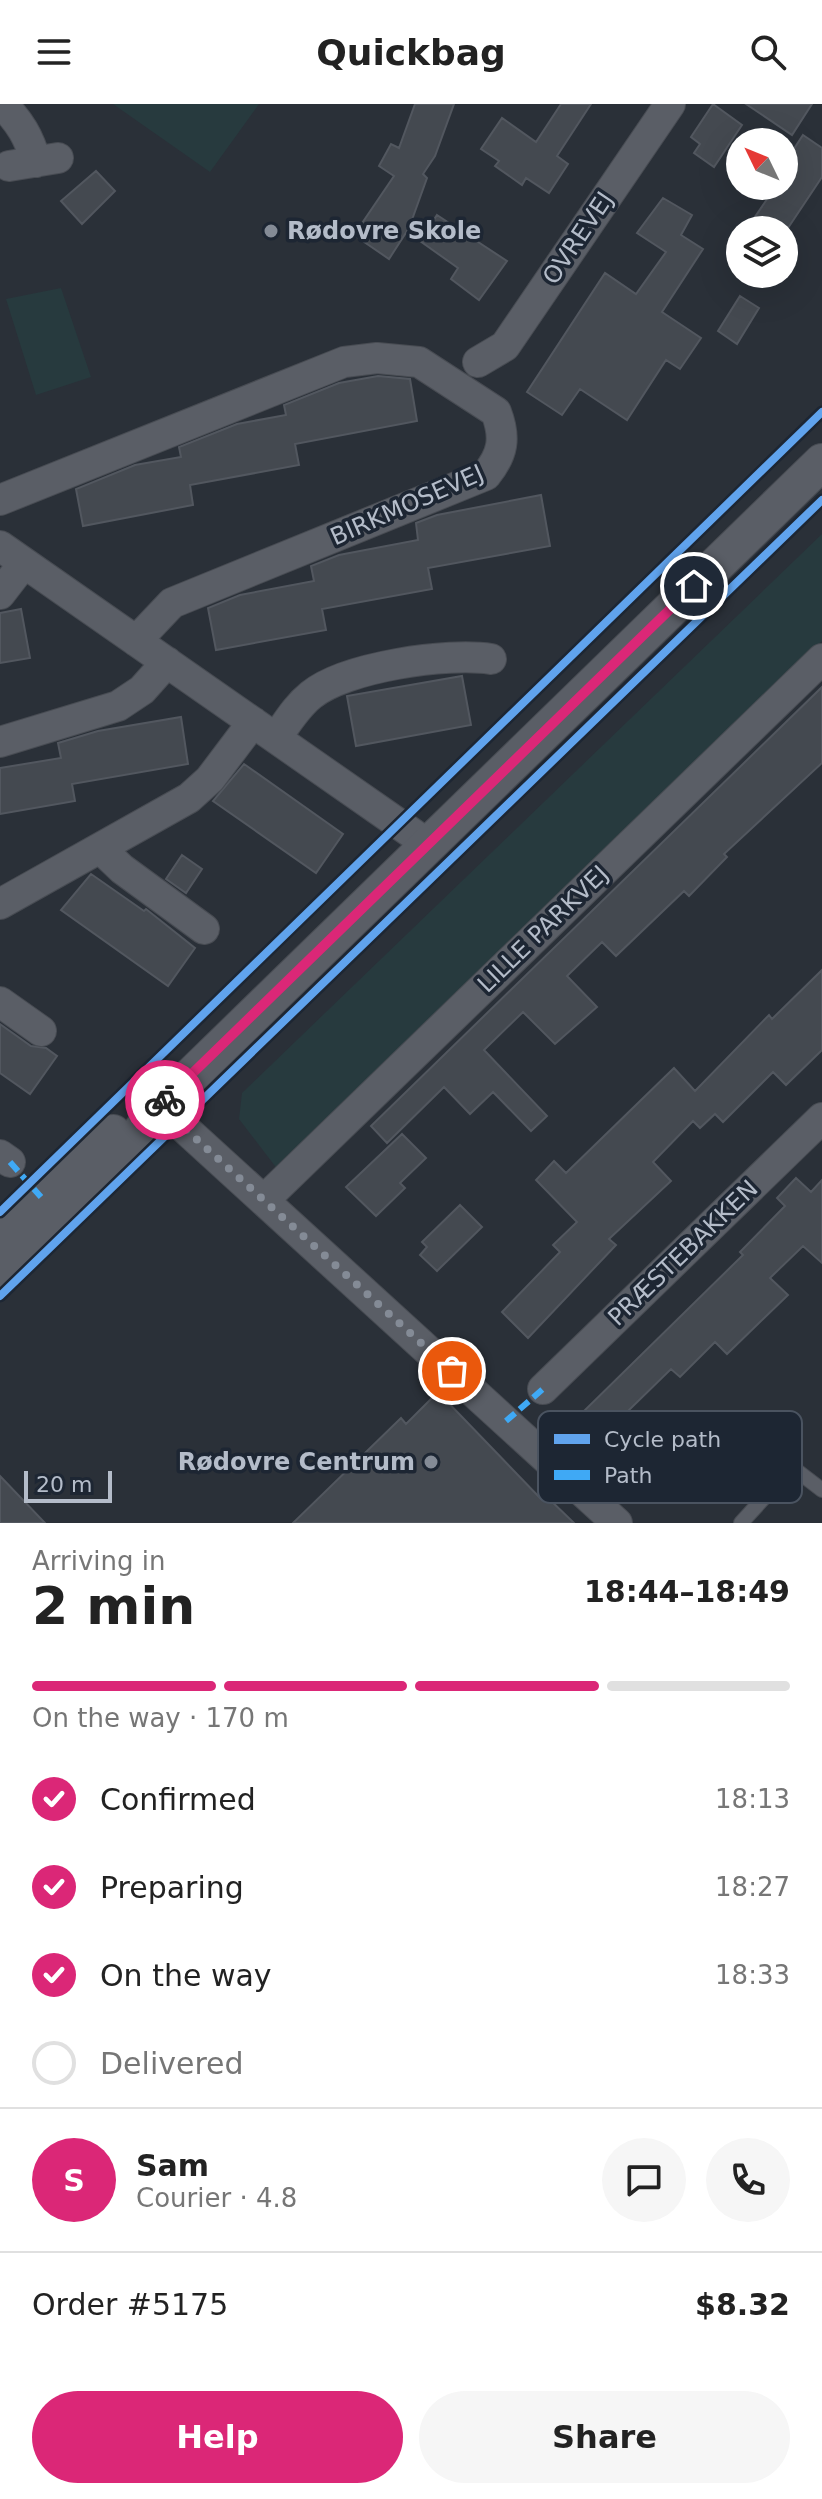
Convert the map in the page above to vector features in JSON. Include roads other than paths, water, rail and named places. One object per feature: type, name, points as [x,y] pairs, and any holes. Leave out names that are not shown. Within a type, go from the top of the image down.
[{"type":"street","points":[[2,104],[18,120],[30,140],[34,162]]},
{"type":"street","name":"OVREVEJ","points":[[478,362],[505,346],[670,104]]},
{"type":"street","name":"BIRKMOSEVEJ","points":[[0,500],[344,362],[377,358],[419,362],[496,412],[503,445],[486,475],[172,603],[136,641]]},
{"type":"street","points":[[0,1273],[123,1155],[160,1106],[822,462]]},
{"type":"street","points":[[0,594],[12,555],[429,845]]},
{"type":"street","points":[[0,904],[189,798],[265,730],[312,694],[350,674],[465,655],[491,659]]},
{"type":"street","name":"LILLE PARKVEJ","points":[[264,1200],[822,659]]},
{"type":"street","points":[[0,742],[118,706],[142,690],[167,662]]},
{"type":"street","points":[[101,849],[122,869],[204,929]]},
{"type":"street","points":[[0,1002],[41,1031]]},
{"type":"street","points":[[160,1106],[538,1451]]},
{"type":"street","points":[[0,1235],[105,1138],[160,1106]]},
{"type":"street","name":"PRÆSTEBAKKEN","points":[[543,1389],[822,1118]]},
{"type":"street","points":[[595,1503],[617,1523]]},
{"type":"lane","points":[[802,1475],[822,1490]]},
{"type":"lane","points":[[741,1523],[759,1503]]},
{"type":"place","name":"Rødovre Skole","points":[[271,231]]},
{"type":"place","name":"Rødovre Centrum","points":[[431,1462]]}]
